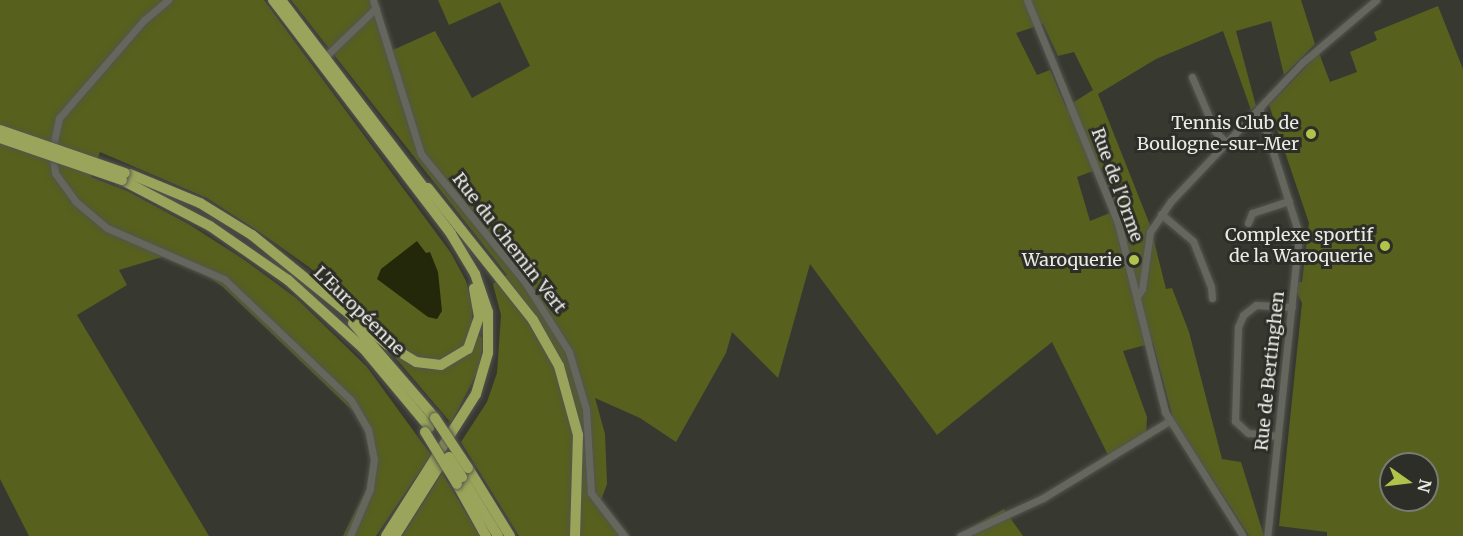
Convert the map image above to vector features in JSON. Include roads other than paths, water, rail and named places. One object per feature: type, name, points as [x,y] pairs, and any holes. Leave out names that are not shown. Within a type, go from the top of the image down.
[{"type":"highway","points":[[273,0],[450,233],[475,274],[488,312],[489,342],[484,374],[471,404],[386,536]]},
{"type":"highway","points":[[281,0],[324,58],[522,306],[559,366],[572,399],[578,435],[575,536]]},
{"type":"highway","points":[[0,130],[216,212],[293,265],[400,353],[416,362],[441,365],[456,359],[472,342],[479,308],[459,258],[404,173]]},
{"type":"highway","points":[[0,138],[126,176]]},
{"type":"highway","points":[[395,148],[477,264],[490,294],[496,332],[492,368],[480,401],[395,536]]},
{"type":"highway","name":"L'Européenne","points":[[126,176],[235,242],[294,285],[350,335],[430,426]]},
{"type":"highway","name":"L'Européenne","points":[[126,176],[218,219],[289,268],[366,336],[430,426],[498,536]]},
{"type":"highway","points":[[430,426],[462,476],[486,536]]},
{"type":"highway","name":"L'Européenne","points":[[462,476],[510,536]]},
{"type":"street","points":[[168,0],[144,20],[64,111],[52,143],[55,173],[75,201],[107,228],[224,279],[351,400],[368,429],[374,459],[370,489],[350,536]]},
{"type":"street","name":"Rue du Chemin Vert","points":[[373,0],[424,159],[525,282],[565,343],[586,409],[591,493],[624,536]]},
{"type":"street","name":"Rue de l'Orme","points":[[1027,0],[1113,210],[1138,295],[1161,402],[1169,421],[1243,536]]},
{"type":"street","points":[[1138,295],[1143,282],[1148,238],[1161,214],[1316,50],[1376,0]]},
{"type":"street","points":[[324,58],[376,8]]},
{"type":"street","points":[[1192,77],[1215,131],[1226,143]]},
{"type":"street","name":"Rue de Bertinghen","points":[[1259,108],[1299,234],[1267,536]]},
{"type":"street","points":[[1248,223],[1252,213],[1289,201]]},
{"type":"street","points":[[1161,214],[1193,241],[1211,287],[1212,298]]},
{"type":"street","points":[[1278,436],[1248,433],[1236,423],[1238,327],[1243,315],[1256,305],[1292,307]]},
{"type":"street","points":[[960,536],[1043,498],[1169,421]]},
{"type":"place","name":"Tennis Club de Boulogne-sur-Mer","points":[[1311,134]]},
{"type":"place","name":"Complexe sportif de la Waroquerie","points":[[1385,246]]},
{"type":"place","name":"Waroquerie","points":[[1134,260]]}]
